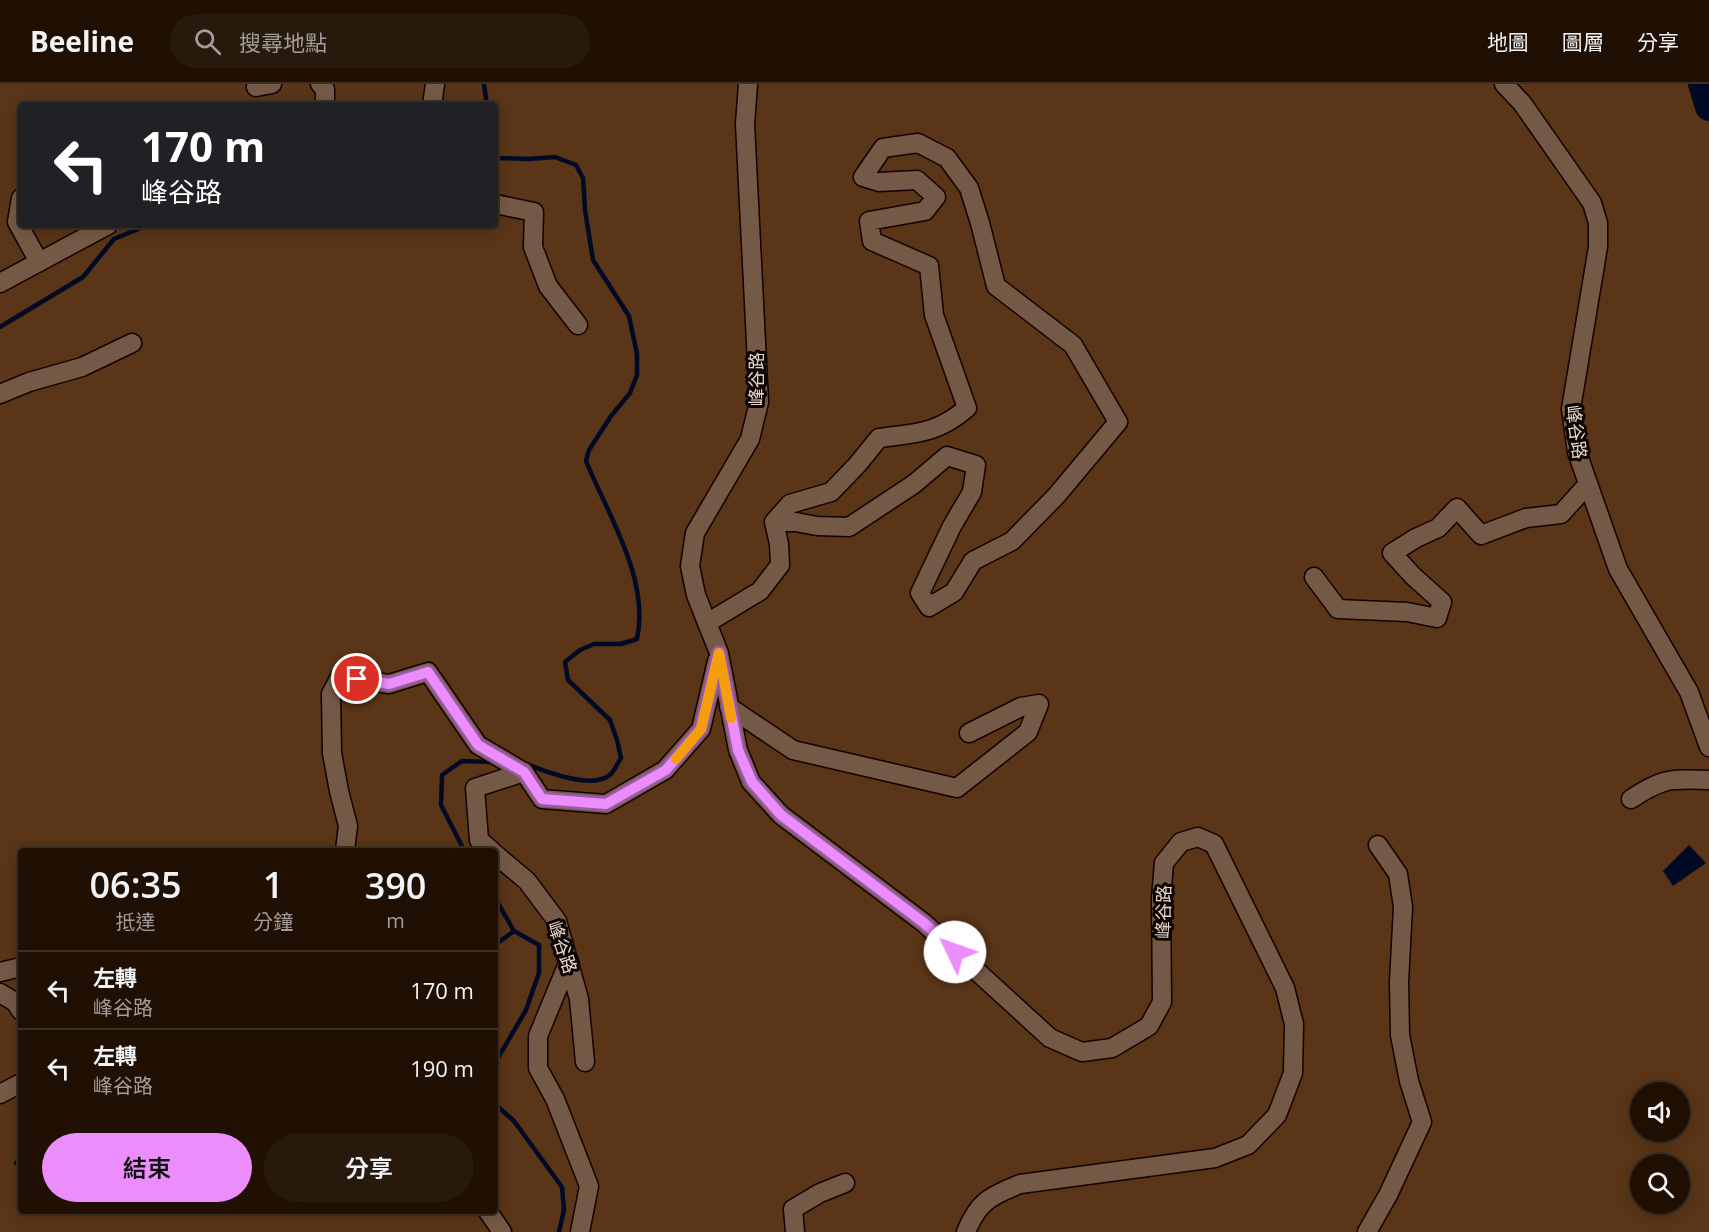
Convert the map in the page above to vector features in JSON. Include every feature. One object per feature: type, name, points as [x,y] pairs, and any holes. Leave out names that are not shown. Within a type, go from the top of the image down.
[{"type":"street","points":[[320,84],[325,89],[324,102]]},
{"type":"street","points":[[432,102],[435,84]]},
{"type":"street","name":"峰谷路","points":[[748,84],[745,124],[759,402],[750,438],[695,533],[690,566],[696,595],[719,653],[738,750],[752,782],[781,815],[924,923],[1050,1038],[1082,1052],[1112,1048],[1149,1026],[1162,1002],[1161,898],[1164,863],[1181,842],[1198,837],[1214,844],[1284,988],[1294,1024],[1293,1073],[1277,1115],[1248,1145],[1215,1158],[1020,1184],[997,1193],[974,1211],[966,1232]]},
{"type":"street","name":"峰谷路","points":[[1504,84],[1522,103],[1592,203],[1598,223],[1598,247],[1570,409],[1577,452],[1618,569],[1689,692],[1709,747]]},
{"type":"street","points":[[918,143],[947,158],[969,188],[996,286],[1073,345],[1118,422],[1057,495],[1012,541],[973,561],[954,592],[929,607],[920,593],[952,526],[972,492],[976,465],[947,456],[914,484],[849,527],[774,522],[790,504],[831,492],[879,438],[932,430],[951,421],[967,408],[934,315],[929,266],[872,241],[869,221],[925,211],[936,197],[917,180],[879,182],[863,177],[883,148],[918,143]]},
{"type":"street","points":[[498,205],[534,212],[533,248],[548,286],[578,326]]},
{"type":"street","points":[[20,228],[39,262]]},
{"type":"street","points":[[0,283],[102,228]]},
{"type":"street","points":[[0,394],[29,382],[82,367],[132,343]]},
{"type":"street","points":[[1314,576],[1338,609],[1407,612],[1437,618],[1442,602],[1392,553],[1438,528],[1457,508],[1481,536],[1526,518],[1562,514],[1588,484]]},
{"type":"street","points":[[707,623],[760,591],[780,565],[779,544],[774,522]]},
{"type":"street","points":[[345,848],[348,826],[332,753],[332,694],[340,677],[389,684],[428,672],[478,745],[523,771],[542,799],[606,804],[666,770],[701,729],[719,653]]},
{"type":"street","points":[[729,707],[793,750],[957,789],[1028,732],[1039,704],[1021,707],[969,733]]},
{"type":"street","points":[[489,848],[479,840],[475,788],[523,771]]},
{"type":"street","points":[[1631,799],[1650,786],[1671,779],[1709,780]]},
{"type":"street","points":[[1367,1232],[1388,1195],[1422,1122],[1409,1081],[1400,1035],[1399,982],[1403,907],[1398,874],[1378,845]]},
{"type":"street","name":"峰谷路","points":[[498,857],[527,881],[557,921],[579,999],[585,1062]]},
{"type":"street","points":[[568,961],[538,1035],[538,1068],[555,1099],[589,1186],[580,1232]]},
{"type":"street","points":[[0,972],[18,968]]},
{"type":"street","points":[[0,993],[15,1002],[18,1006]]},
{"type":"street","points":[[0,1094],[18,1085]]},
{"type":"street","points":[[795,1232],[793,1209],[820,1193],[845,1183]]},
{"type":"street","points":[[490,1214],[502,1232]]},
{"type":"shaded area","points":[[0,84],[1709,84],[1709,1232],[0,1232]]},
{"type":"water","points":[[1689,845],[1706,863],[1673,886],[1663,871]]},
{"type":"waterway","points":[[484,84],[487,102]]},
{"type":"waterway","points":[[1702,84],[1709,107]]},
{"type":"waterway","points":[[498,158],[555,157],[576,165],[583,178],[585,210],[593,260],[629,316],[637,354],[637,375],[630,393],[611,416],[589,450],[586,461],[625,548],[632,571],[638,593],[637,639],[621,644],[594,644],[580,650],[565,662],[568,680],[610,720],[621,758],[611,774],[593,781],[568,778],[524,763]]},
{"type":"waterway","points":[[0,327],[83,277],[114,239],[141,228]]},
{"type":"waterway","points":[[463,848],[441,805],[442,775],[462,761],[492,762]]},
{"type":"waterway","points":[[498,903],[514,931],[498,943]]},
{"type":"waterway","points":[[498,1058],[526,1010],[539,973],[539,945],[514,931]]},
{"type":"waterway","points":[[498,1107],[514,1121],[562,1187],[564,1210],[559,1232]]},
{"type":"slow traffic","points":[[676,759],[701,729],[719,653],[731,718]]},
{"type":"route","points":[[357,679],[389,684],[428,672],[478,745],[524,772],[542,799],[606,804],[666,770],[701,729],[719,653],[738,750],[752,782],[781,815],[924,923],[955,952]]}]
